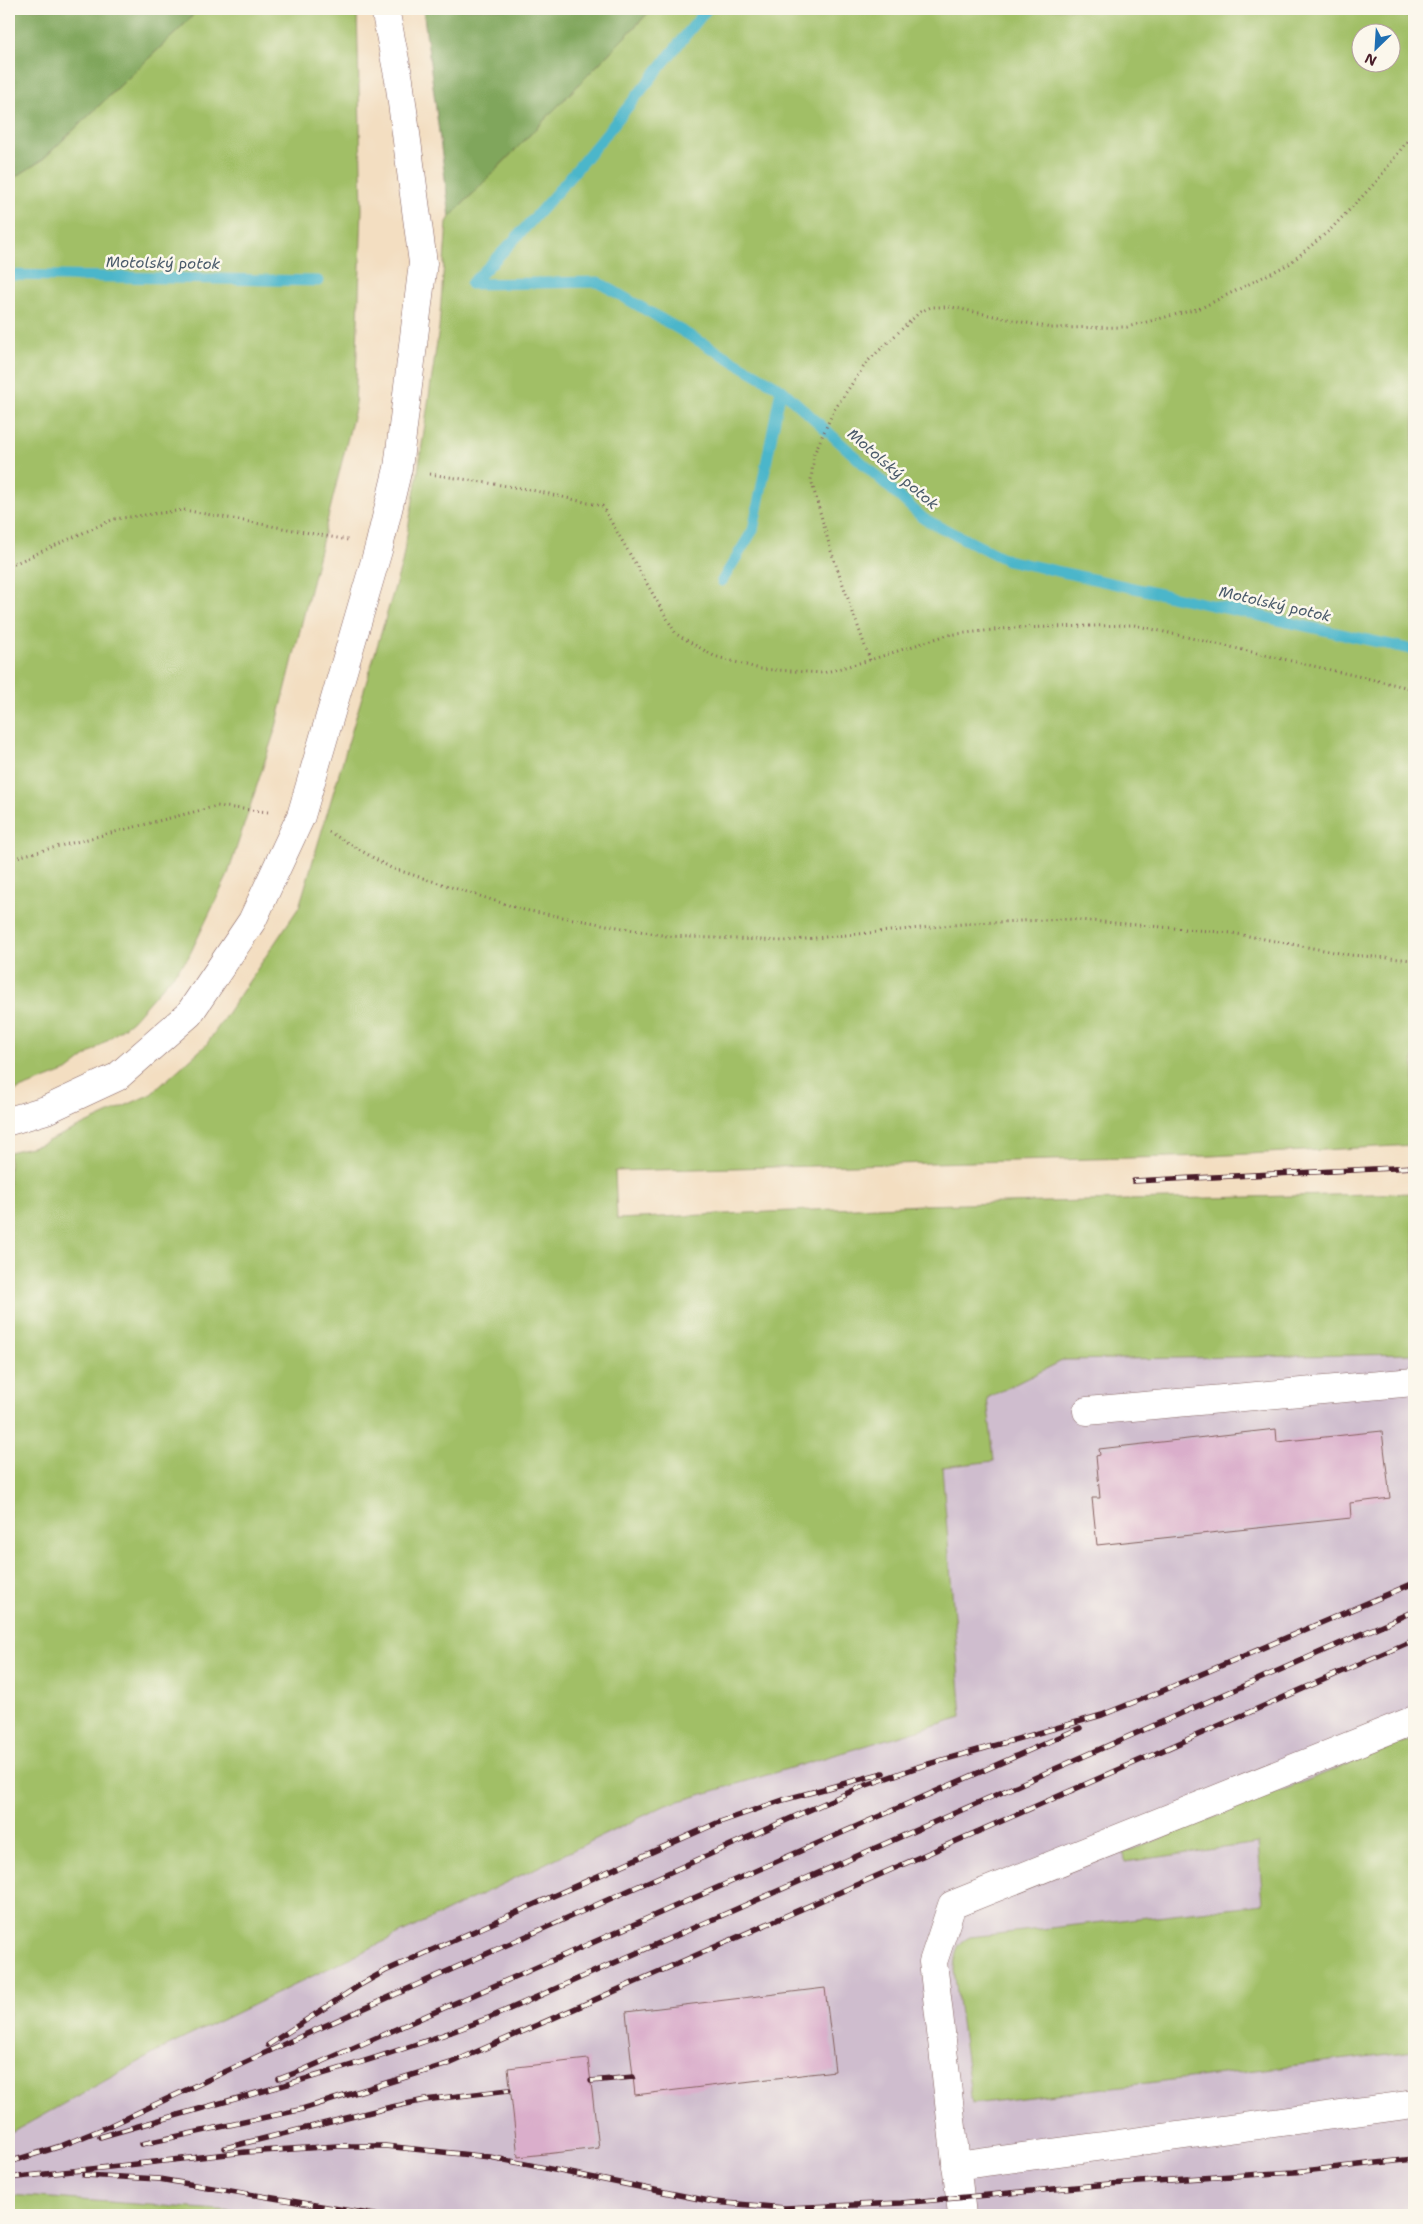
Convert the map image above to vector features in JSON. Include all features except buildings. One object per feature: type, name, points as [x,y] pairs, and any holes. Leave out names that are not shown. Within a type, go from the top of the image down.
[{"type":"lane","points":[[9,1121],[46,1110],[117,1077],[189,1014],[252,921],[301,816],[379,547],[398,468],[423,264],[399,80],[384,9]]},
{"type":"lane","points":[[1087,1411],[1414,1382]]},
{"type":"lane","points":[[962,2215],[933,1962],[952,1905],[1414,1720]]},
{"type":"lane","points":[[956,2166],[1414,2104]]},
{"type":"path","points":[[1408,9],[1414,19]]},
{"type":"path","points":[[870,660],[831,551],[811,480],[814,454],[834,410],[867,362],[920,312],[930,307],[951,307],[1051,328],[1127,326],[1201,308],[1296,259],[1330,230],[1376,182],[1414,132]]},
{"type":"path","points":[[398,468],[527,490],[602,506],[676,634],[714,656],[760,669],[823,672],[870,660],[947,635],[1012,628],[1134,625],[1414,689]]},
{"type":"path","points":[[9,564],[18,562],[114,519],[184,510],[379,547]]},
{"type":"path","points":[[9,858],[217,806],[301,816],[391,868],[524,910],[666,936],[784,941],[974,923],[1068,919],[1232,933],[1350,955],[1414,960]]},
{"type":"shaded area","points":[[1414,1226],[1414,2215],[9,2215],[9,2134],[164,2048],[666,1805],[962,1717],[933,1355]]},
{"type":"green space","points":[[9,9],[197,9],[189,20],[42,160],[9,181]]},
{"type":"green space","points":[[197,9],[357,9],[362,209],[355,409],[276,727],[227,877],[188,958],[132,1021],[67,1071],[9,1093],[9,181],[42,160],[189,20]]},
{"type":"green space","points":[[423,9],[652,9],[450,217]]},
{"type":"green space","points":[[652,9],[1414,9],[1414,1145],[1211,1156],[615,1171],[617,1219],[921,1205],[1414,1193],[1414,1354],[1064,1360],[987,1398],[994,1461],[942,1467],[962,1717],[666,1805],[164,2048],[9,2134],[9,1152],[39,1145],[151,1094],[206,1045],[299,907],[402,563],[418,472],[439,328],[447,222]]},
{"type":"green space","points":[[1414,1738],[1414,2051],[972,2104],[954,1970],[957,1950],[961,1943],[970,1937],[1263,1904],[1258,1843],[1125,1862],[1124,1853]]},
{"type":"green space","points":[[9,2195],[290,2215],[9,2215]]},
{"type":"waterway","points":[[471,284],[503,252],[563,185],[707,9]]},
{"type":"waterway","name":"Motolský potok","points":[[9,275],[318,281]]},
{"type":"waterway","name":"Motolský potok","points":[[471,284],[598,282],[781,389],[924,519],[1007,560],[1414,650]]},
{"type":"waterway","points":[[722,581],[753,530],[781,389]]},
{"type":"railway","points":[[1134,1181],[1414,1167]]},
{"type":"railway","points":[[9,2162],[61,2146],[105,2128],[293,2040],[861,1787],[918,1767],[1102,1715],[1414,1583]]},
{"type":"railway","points":[[100,2137],[297,2082],[395,2052],[491,2017],[1414,1611]]},
{"type":"railway","points":[[142,2144],[299,2110],[451,2063],[1414,1640]]},
{"type":"railway","points":[[279,2079],[1080,1728]]},
{"type":"railway","points":[[268,2045],[360,1985],[385,1971],[717,1823],[783,1800],[883,1773]]},
{"type":"railway","points":[[591,2081],[633,2077]]},
{"type":"railway","points":[[225,2148],[425,2100],[509,2090]]},
{"type":"railway","points":[[9,2178],[246,2152],[338,2146],[385,2146],[490,2157],[714,2202],[785,2208],[901,2203],[1109,2184],[1294,2172],[1414,2159]]},
{"type":"railway","points":[[84,2175],[159,2179],[375,2215]]}]
